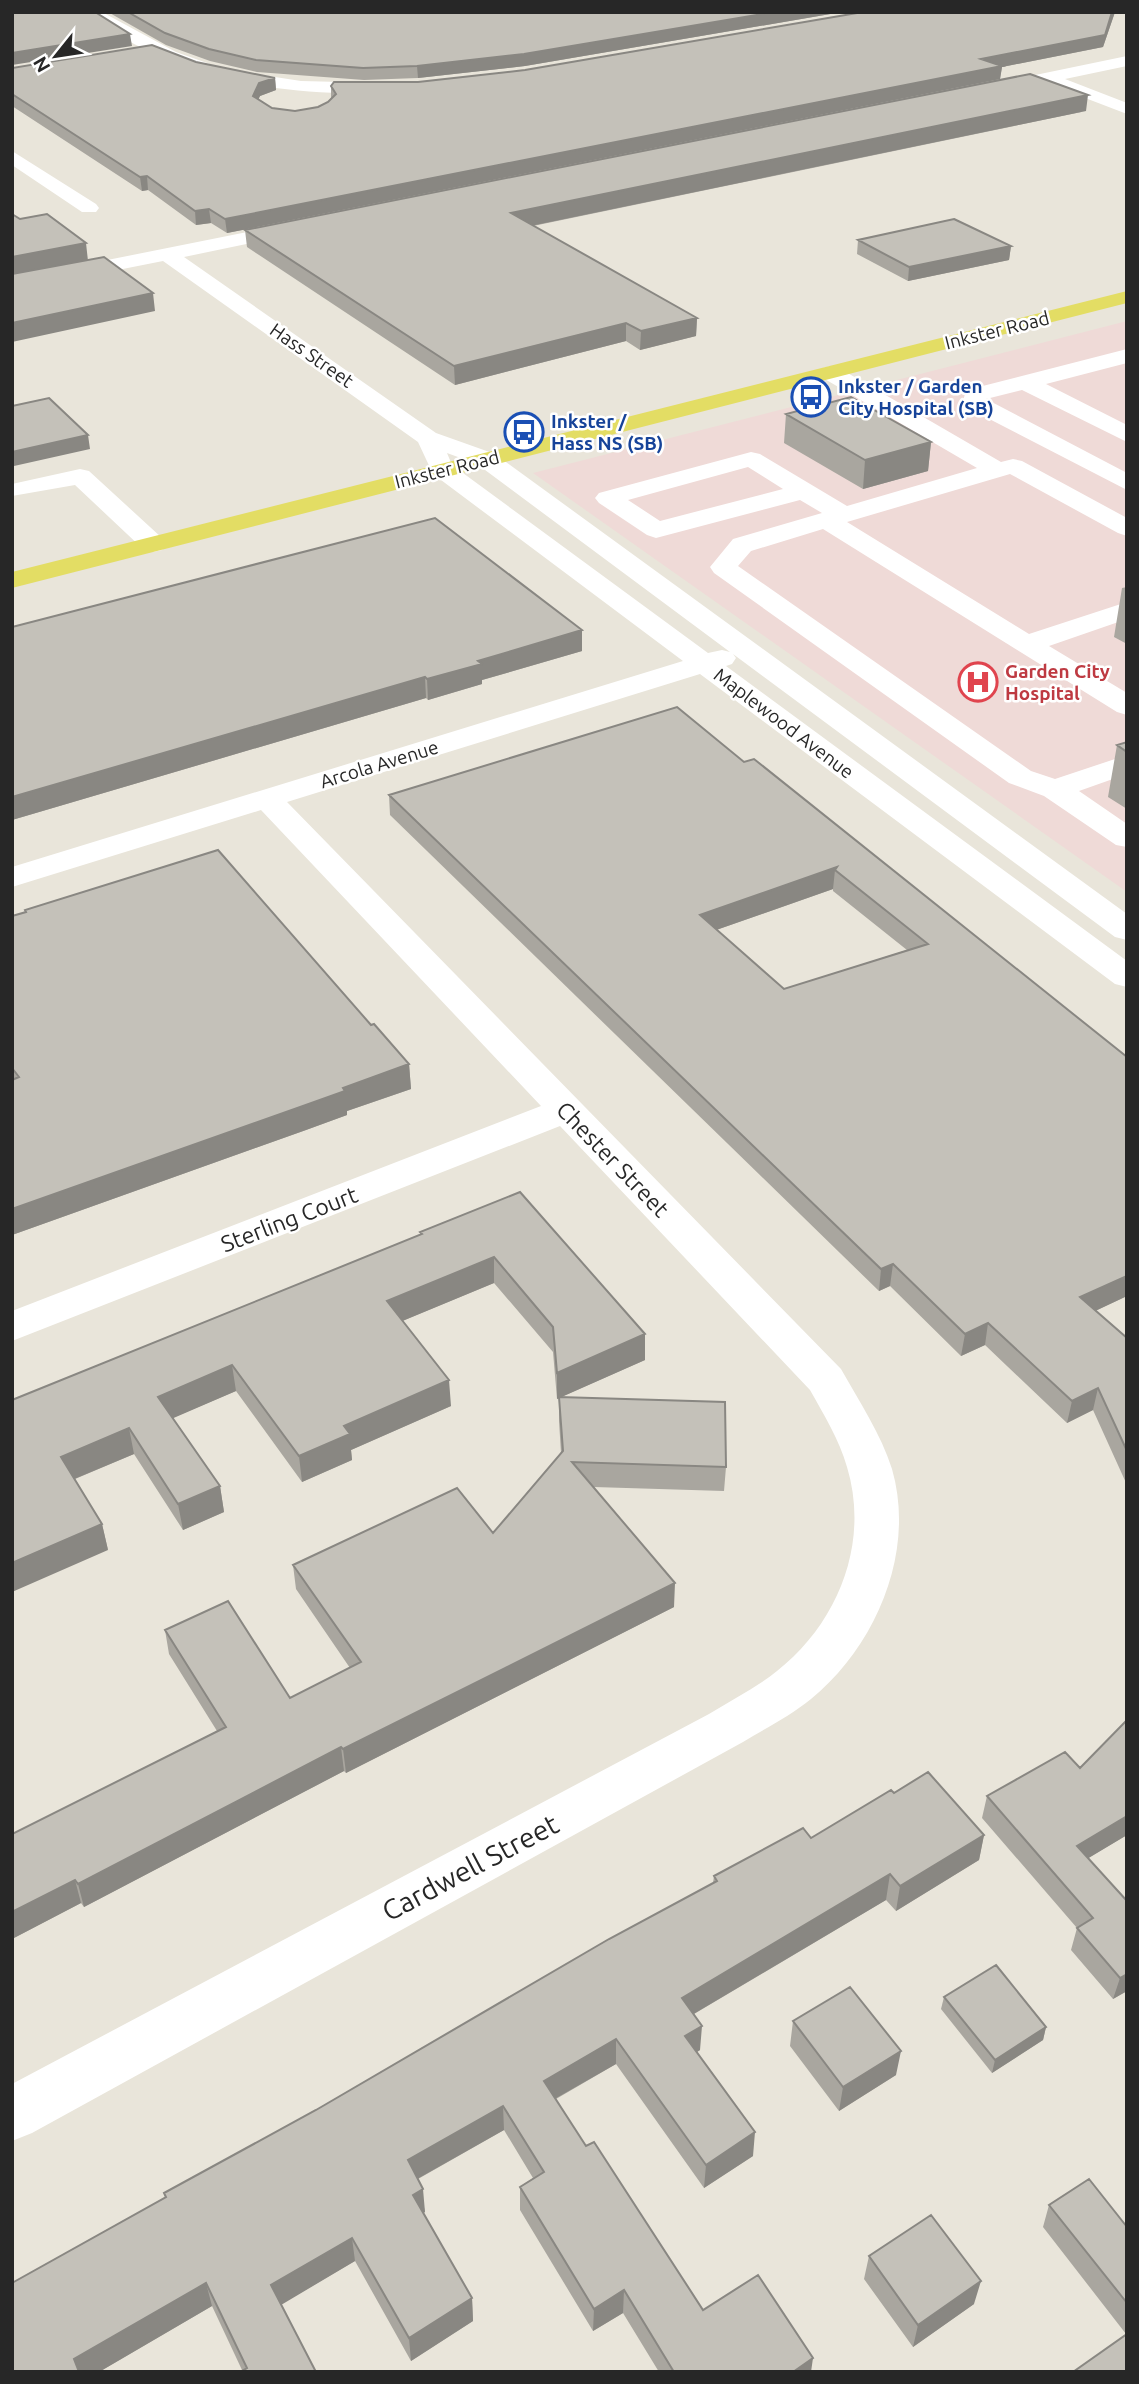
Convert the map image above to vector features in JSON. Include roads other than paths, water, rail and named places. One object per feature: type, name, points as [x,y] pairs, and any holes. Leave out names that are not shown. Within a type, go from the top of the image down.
[{"type":"main road","name":"Inkster Road","points":[[12,580],[1127,297]]},
{"type":"street","points":[[90,12],[155,49],[183,61],[221,72],[303,85],[399,87]]},
{"type":"street","points":[[133,53],[155,49]]},
{"type":"street","points":[[974,93],[1127,61]]},
{"type":"street","points":[[1048,78],[1127,109]]},
{"type":"street","points":[[272,100],[290,95],[303,85]]},
{"type":"street","points":[[326,106],[320,99],[329,87]]},
{"type":"street","points":[[12,156],[89,208]]},
{"type":"street","points":[[12,285],[320,223]]},
{"type":"street","name":"Hass Street","points":[[167,254],[428,438],[486,459]]},
{"type":"street","points":[[1127,356],[975,395],[974,402],[1127,483]]},
{"type":"street","points":[[1086,367],[1116,382]]},
{"type":"street","points":[[831,373],[1006,468],[1127,528]]},
{"type":"street","points":[[1025,382],[1127,435]]},
{"type":"street","points":[[428,438],[442,469]]},
{"type":"street","points":[[1056,447],[1034,453],[1006,468],[742,545],[723,567],[1020,777],[1055,789],[1127,838]]},
{"type":"street","name":"Maplewood Avenue","points":[[486,459],[1127,930]]},
{"type":"street","points":[[804,491],[656,530],[608,498],[751,459],[804,491],[835,517],[1026,644],[1127,706]]},
{"type":"street","name":"Maplewood Avenue","points":[[442,469],[1127,977]]},
{"type":"street","points":[[17,490],[80,476],[153,544]]},
{"type":"street","points":[[1026,644],[1127,610]]},
{"type":"street","name":"Arcola Avenue","points":[[12,877],[746,650],[816,632]]},
{"type":"street","points":[[1055,789],[1127,764]]},
{"type":"street","name":"Chester Street","points":[[266,798],[825,1380],[858,1438],[873,1480],[878,1525],[873,1562]]},
{"type":"street","points":[[1059,926],[1099,910]]},
{"type":"street","name":"Sterling Court","points":[[12,1327],[566,1110]]},
{"type":"street","name":"Cardwell Street","points":[[12,2114],[726,1728],[782,1693],[823,1658],[854,1616],[873,1562]]},
{"type":"place","name":"Inkster / Garden City Hospital (SB)","points":[[811,397]]},
{"type":"place","name":"Inkster / Hass NS (SB)","points":[[524,432]]},
{"type":"place","name":"Garden City Hospital","points":[[978,682]]}]
